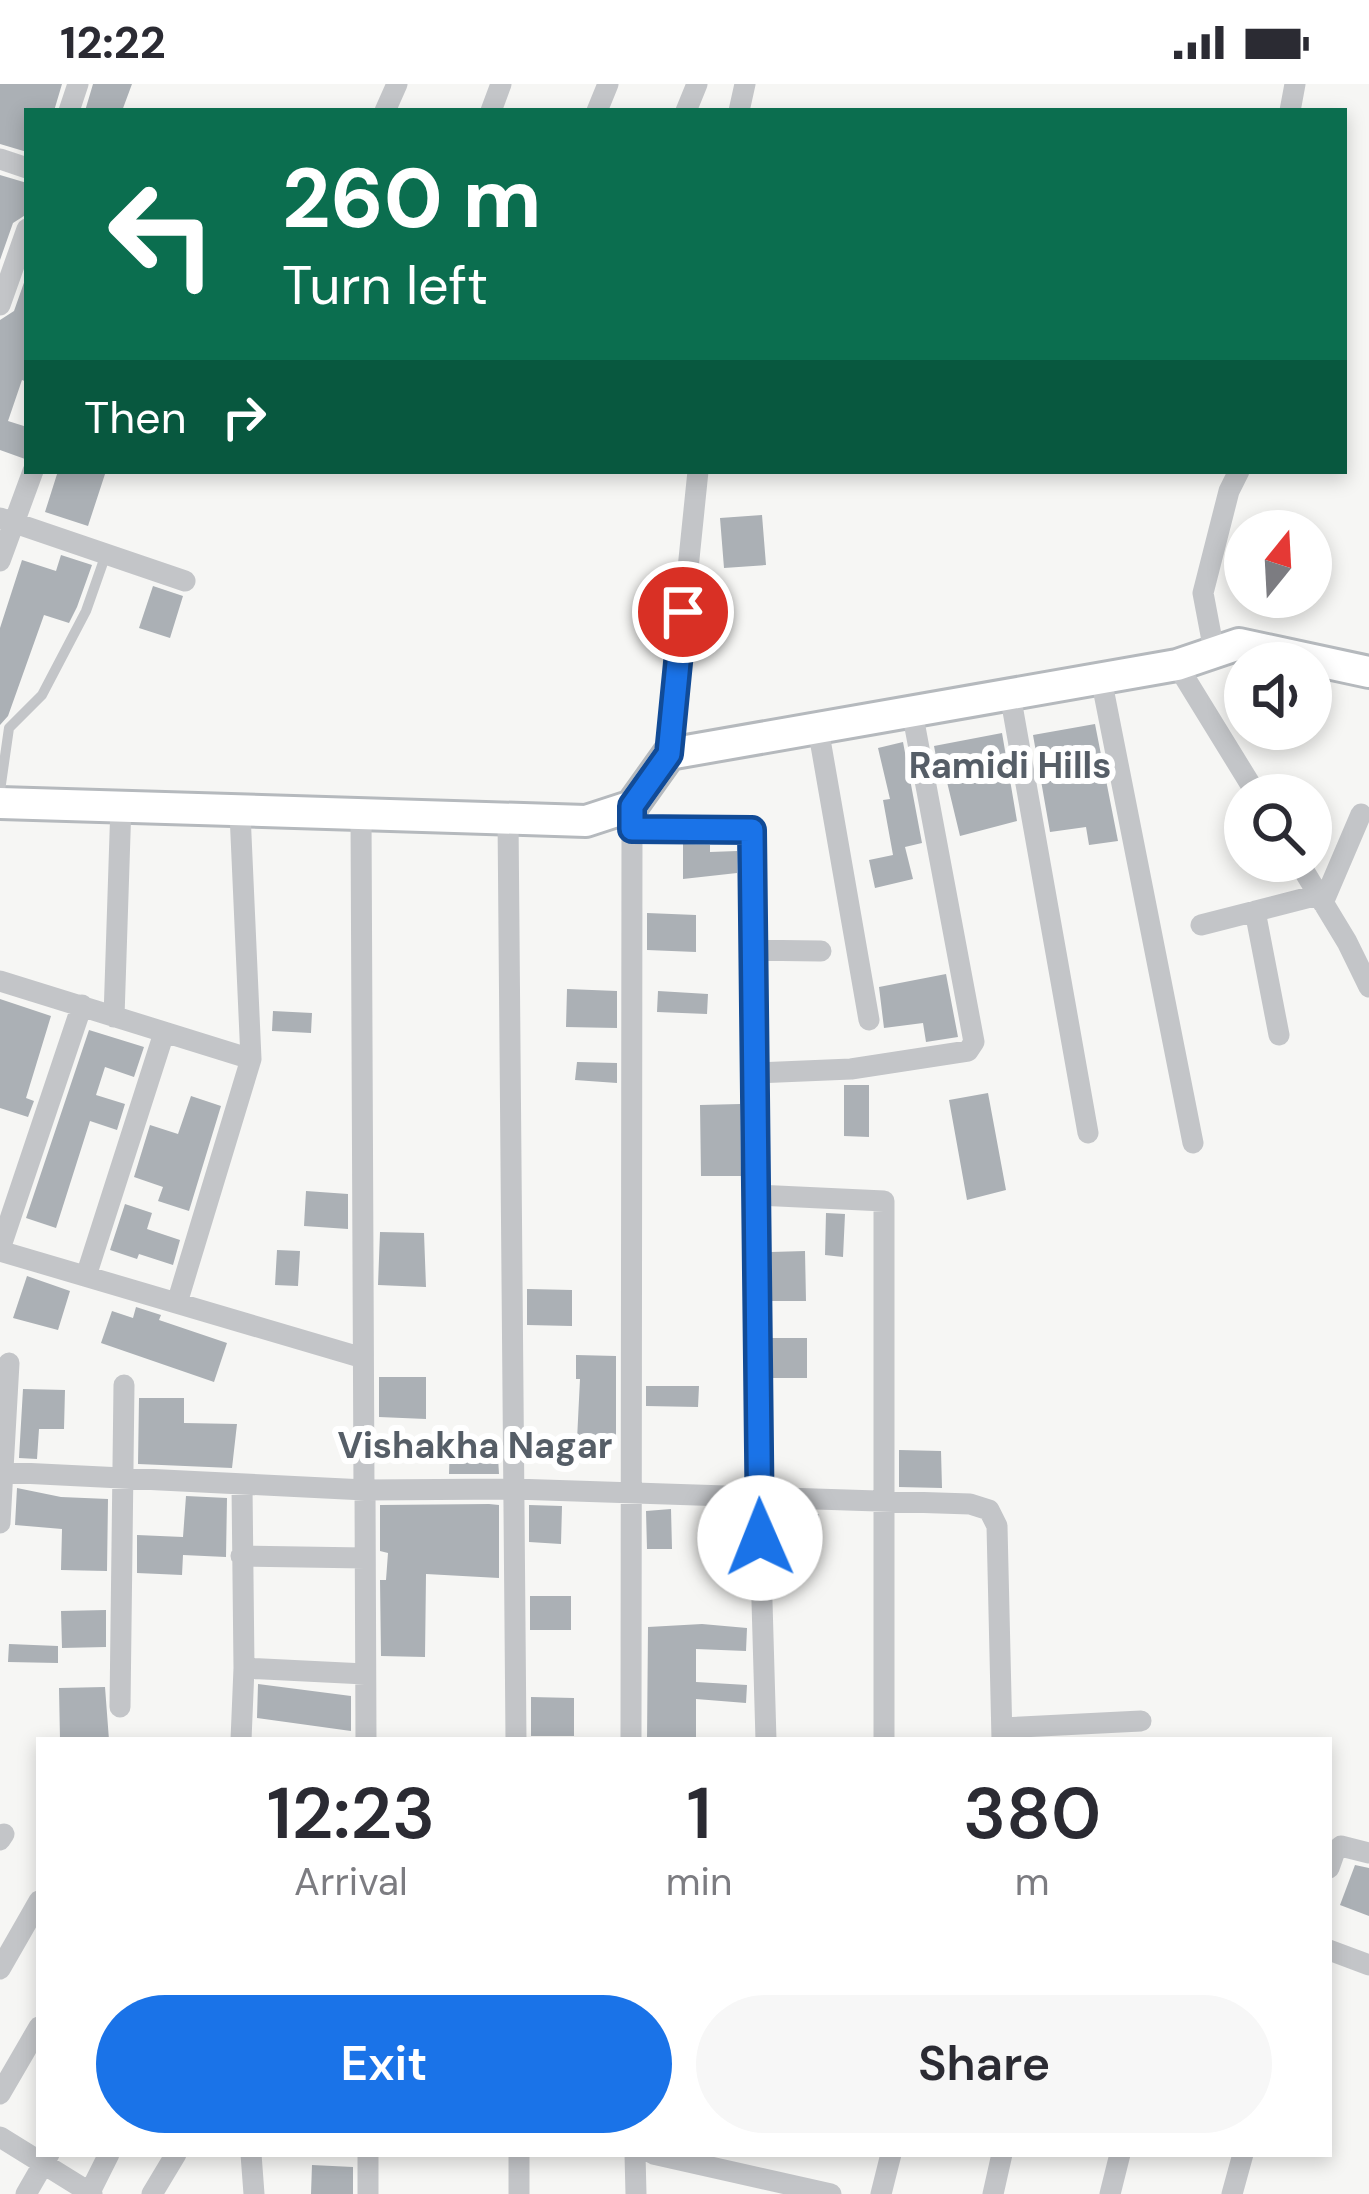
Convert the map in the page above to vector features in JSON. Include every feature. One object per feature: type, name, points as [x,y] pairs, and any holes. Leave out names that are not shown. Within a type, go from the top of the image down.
[{"type":"street","points":[[0,305],[24,237]]},
{"type":"street","points":[[0,561],[6,520],[31,474]]},
{"type":"street","points":[[631,1737],[632,817],[669,754],[698,474]]},
{"type":"street","points":[[1214,651],[1203,593],[1238,474]]},
{"type":"street","points":[[6,520],[185,580]]},
{"type":"street","points":[[669,754],[1178,665],[1239,644],[1369,672]]},
{"type":"street","points":[[1178,665],[1244,774]]},
{"type":"street","points":[[1102,678],[1193,1143]]},
{"type":"street","points":[[1010,694],[1088,1133]]},
{"type":"street","points":[[754,1073],[851,1069],[968,1051],[974,1042],[912,711]]},
{"type":"street","points":[[818,728],[868,1020]]},
{"type":"street","points":[[0,803],[586,821],[632,817],[752,830],[766,1737]]},
{"type":"street","points":[[114,1017],[121,804]]},
{"type":"street","points":[[177,1303],[251,1059],[240,813]]},
{"type":"street","points":[[361,814],[366,1737]]},
{"type":"street","points":[[1321,899],[1361,814]]},
{"type":"street","points":[[508,817],[516,1737]]},
{"type":"street","points":[[1311,882],[1369,987]]},
{"type":"street","points":[[1201,925],[1321,899]]},
{"type":"street","points":[[1255,911],[1279,1035]]},
{"type":"street","points":[[753,950],[821,951]]},
{"type":"street","points":[[0,981],[251,1059]]},
{"type":"street","points":[[82,1005],[0,1250],[363,1358]]},
{"type":"street","points":[[86,1276],[164,1034]]},
{"type":"street","points":[[756,1195],[884,1201],[884,1737]]},
{"type":"street","points":[[0,1522],[9,1363]]},
{"type":"street","points":[[120,1707],[124,1384]]},
{"type":"street","points":[[1,1472],[242,1486],[514,1489],[970,1504],[989,1510],[997,1526],[1002,1734],[1096,1732],[1142,1721]]},
{"type":"street","points":[[241,1737],[242,1486]]},
{"type":"street","points":[[241,1556],[365,1558]]},
{"type":"street","points":[[244,1668],[365,1674]]},
{"type":"street","points":[[1332,1860],[1341,1846],[1369,1853]]},
{"type":"street","points":[[0,1969],[36,1906]]},
{"type":"street","points":[[1332,1951],[1369,1965]]},
{"type":"street","points":[[0,2094],[36,2032]]},
{"type":"street","points":[[0,2138],[36,2154]]},
{"type":"street","points":[[26,2194],[46,2159],[90,2194],[108,2157]]},
{"type":"street","points":[[152,2194],[174,2157]]},
{"type":"street","points":[[251,2157],[254,2194]]},
{"type":"street","points":[[368,2157],[368,2194]]},
{"type":"street","points":[[519,2157],[519,2194]]},
{"type":"street","points":[[635,2157],[636,2194]]},
{"type":"street","points":[[681,2157],[736,2163],[802,2191],[831,2194]]},
{"type":"street","points":[[881,2194],[890,2157]]},
{"type":"street","points":[[992,2194],[1001,2157]]},
{"type":"street","points":[[1111,2194],[1119,2157]]},
{"type":"street","points":[[1234,2194],[1242,2157]]},
{"type":"lane","points":[[0,791],[9,728],[42,694],[86,611],[106,554]]},
{"type":"building","points":[[0,84],[62,84],[55,108],[24,108],[24,151],[0,144]]},
{"type":"building","points":[[93,84],[132,84],[123,108],[86,108]]},
{"type":"building","points":[[0,175],[24,182],[24,216],[13,223],[0,260]]},
{"type":"building","points":[[24,283],[24,381],[8,421],[24,426],[24,459],[0,450],[0,320],[14,311]]},
{"type":"building","points":[[57,474],[105,474],[88,526],[45,512]]},
{"type":"building","points":[[762,515],[766,565],[724,568],[720,518]]},
{"type":"building","points":[[61,555],[92,565],[77,607],[69,623],[44,615],[8,716],[0,725],[0,628],[22,560],[56,571]]},
{"type":"building","points":[[153,586],[183,596],[170,638],[139,628]]},
{"type":"building","points":[[1095,724],[1118,841],[1089,845],[1086,827],[1050,832],[1033,735]]},
{"type":"building","points":[[1002,733],[1017,821],[960,836],[934,746]]},
{"type":"building","points":[[903,742],[922,843],[905,847],[913,879],[875,888],[869,860],[893,855],[883,800],[890,799],[878,748]]},
{"type":"building","points":[[683,844],[710,845],[710,852],[737,851],[737,873],[683,879]]},
{"type":"building","points":[[647,913],[696,915],[696,952],[647,950]]},
{"type":"building","points":[[946,974],[958,1037],[926,1042],[923,1023],[884,1028],[879,987]]},
{"type":"building","points":[[567,989],[617,991],[617,1028],[566,1027]]},
{"type":"building","points":[[658,991],[708,994],[707,1014],[657,1012]]},
{"type":"building","points":[[0,999],[51,1016],[26,1098],[34,1101],[28,1117],[0,1108]]},
{"type":"building","points":[[273,1011],[312,1013],[311,1033],[272,1031]]},
{"type":"building","points":[[89,1030],[144,1047],[134,1077],[105,1067],[96,1095],[125,1104],[117,1130],[90,1121],[56,1228],[26,1218]]},
{"type":"building","points":[[577,1062],[617,1063],[617,1083],[575,1080]]},
{"type":"building","points":[[844,1085],[869,1085],[869,1137],[844,1136]]},
{"type":"building","points":[[988,1093],[1006,1190],[967,1200],[949,1100]]},
{"type":"building","points":[[191,1096],[221,1106],[189,1211],[158,1201],[163,1187],[134,1177],[150,1125],[178,1134]]},
{"type":"building","points":[[740,1104],[741,1176],[701,1176],[700,1105]]},
{"type":"building","points":[[306,1191],[348,1194],[348,1229],[304,1226]]},
{"type":"building","points":[[125,1204],[152,1213],[147,1229],[180,1240],[173,1265],[110,1250]]},
{"type":"building","points":[[826,1213],[845,1214],[843,1257],[825,1255]]},
{"type":"building","points":[[380,1232],[424,1233],[426,1287],[378,1285]]},
{"type":"building","points":[[277,1250],[300,1251],[298,1286],[275,1285]]},
{"type":"building","points":[[805,1251],[806,1301],[772,1301],[771,1252]]},
{"type":"building","points":[[27,1276],[70,1291],[58,1330],[13,1318]]},
{"type":"building","points":[[527,1289],[572,1290],[572,1326],[527,1325]]},
{"type":"building","points":[[136,1307],[161,1315],[159,1320],[227,1343],[214,1382],[101,1343],[112,1311],[133,1318]]},
{"type":"building","points":[[772,1338],[807,1338],[807,1378],[773,1378]]},
{"type":"building","points":[[576,1355],[616,1356],[616,1441],[577,1440],[580,1379],[576,1379]]},
{"type":"building","points":[[379,1377],[426,1377],[426,1419],[379,1417]]},
{"type":"building","points":[[646,1386],[699,1386],[698,1407],[646,1406]]},
{"type":"building","points":[[23,1389],[65,1390],[64,1429],[39,1429],[37,1459],[19,1458]]},
{"type":"building","points":[[139,1398],[184,1398],[184,1423],[237,1424],[232,1468],[138,1464]]},
{"type":"building","points":[[450,1441],[497,1441],[499,1474],[449,1474]]},
{"type":"building","points":[[899,1450],[941,1451],[942,1488],[899,1487]]},
{"type":"building","points":[[17,1488],[61,1497],[108,1499],[107,1571],[61,1570],[62,1529],[15,1525]]},
{"type":"building","points":[[186,1496],[227,1498],[226,1557],[183,1555],[182,1575],[137,1573],[137,1535],[183,1537]]},
{"type":"building","points":[[380,1505],[499,1505],[499,1578],[426,1574],[425,1657],[381,1656],[380,1580],[386,1580],[388,1553],[380,1551]]},
{"type":"building","points":[[529,1505],[562,1506],[561,1544],[529,1542]]},
{"type":"building","points":[[671,1509],[672,1549],[647,1549],[646,1511]]},
{"type":"building","points":[[819,1514],[820,1552],[776,1551],[775,1515]]},
{"type":"building","points":[[530,1596],[571,1596],[571,1630],[530,1630]]},
{"type":"building","points":[[106,1610],[106,1647],[62,1648],[61,1611]]},
{"type":"building","points":[[648,1627],[747,1628],[746,1651],[696,1649],[696,1682],[747,1685],[746,1703],[696,1699],[696,1737],[647,1737]]},
{"type":"building","points":[[9,1644],[58,1646],[58,1663],[8,1662]]},
{"type":"building","points":[[258,1684],[351,1696],[351,1731],[257,1718]]},
{"type":"building","points":[[105,1687],[109,1737],[60,1737],[59,1688]]},
{"type":"building","points":[[531,1697],[574,1698],[574,1736],[531,1736]]},
{"type":"building","points":[[1355,1865],[1369,1868],[1369,1916],[1340,1905]]},
{"type":"building","points":[[312,2165],[353,2167],[353,2194],[311,2194]]},
{"type":"district","name":"Ramidi Hills","points":[[1010,765]]},
{"type":"district","name":"Vishakha Nagar","points":[[475,1445]]},
{"type":"route","points":[[683,612],[669,754],[632,806],[632,829],[752,830],[760,1538]]}]
